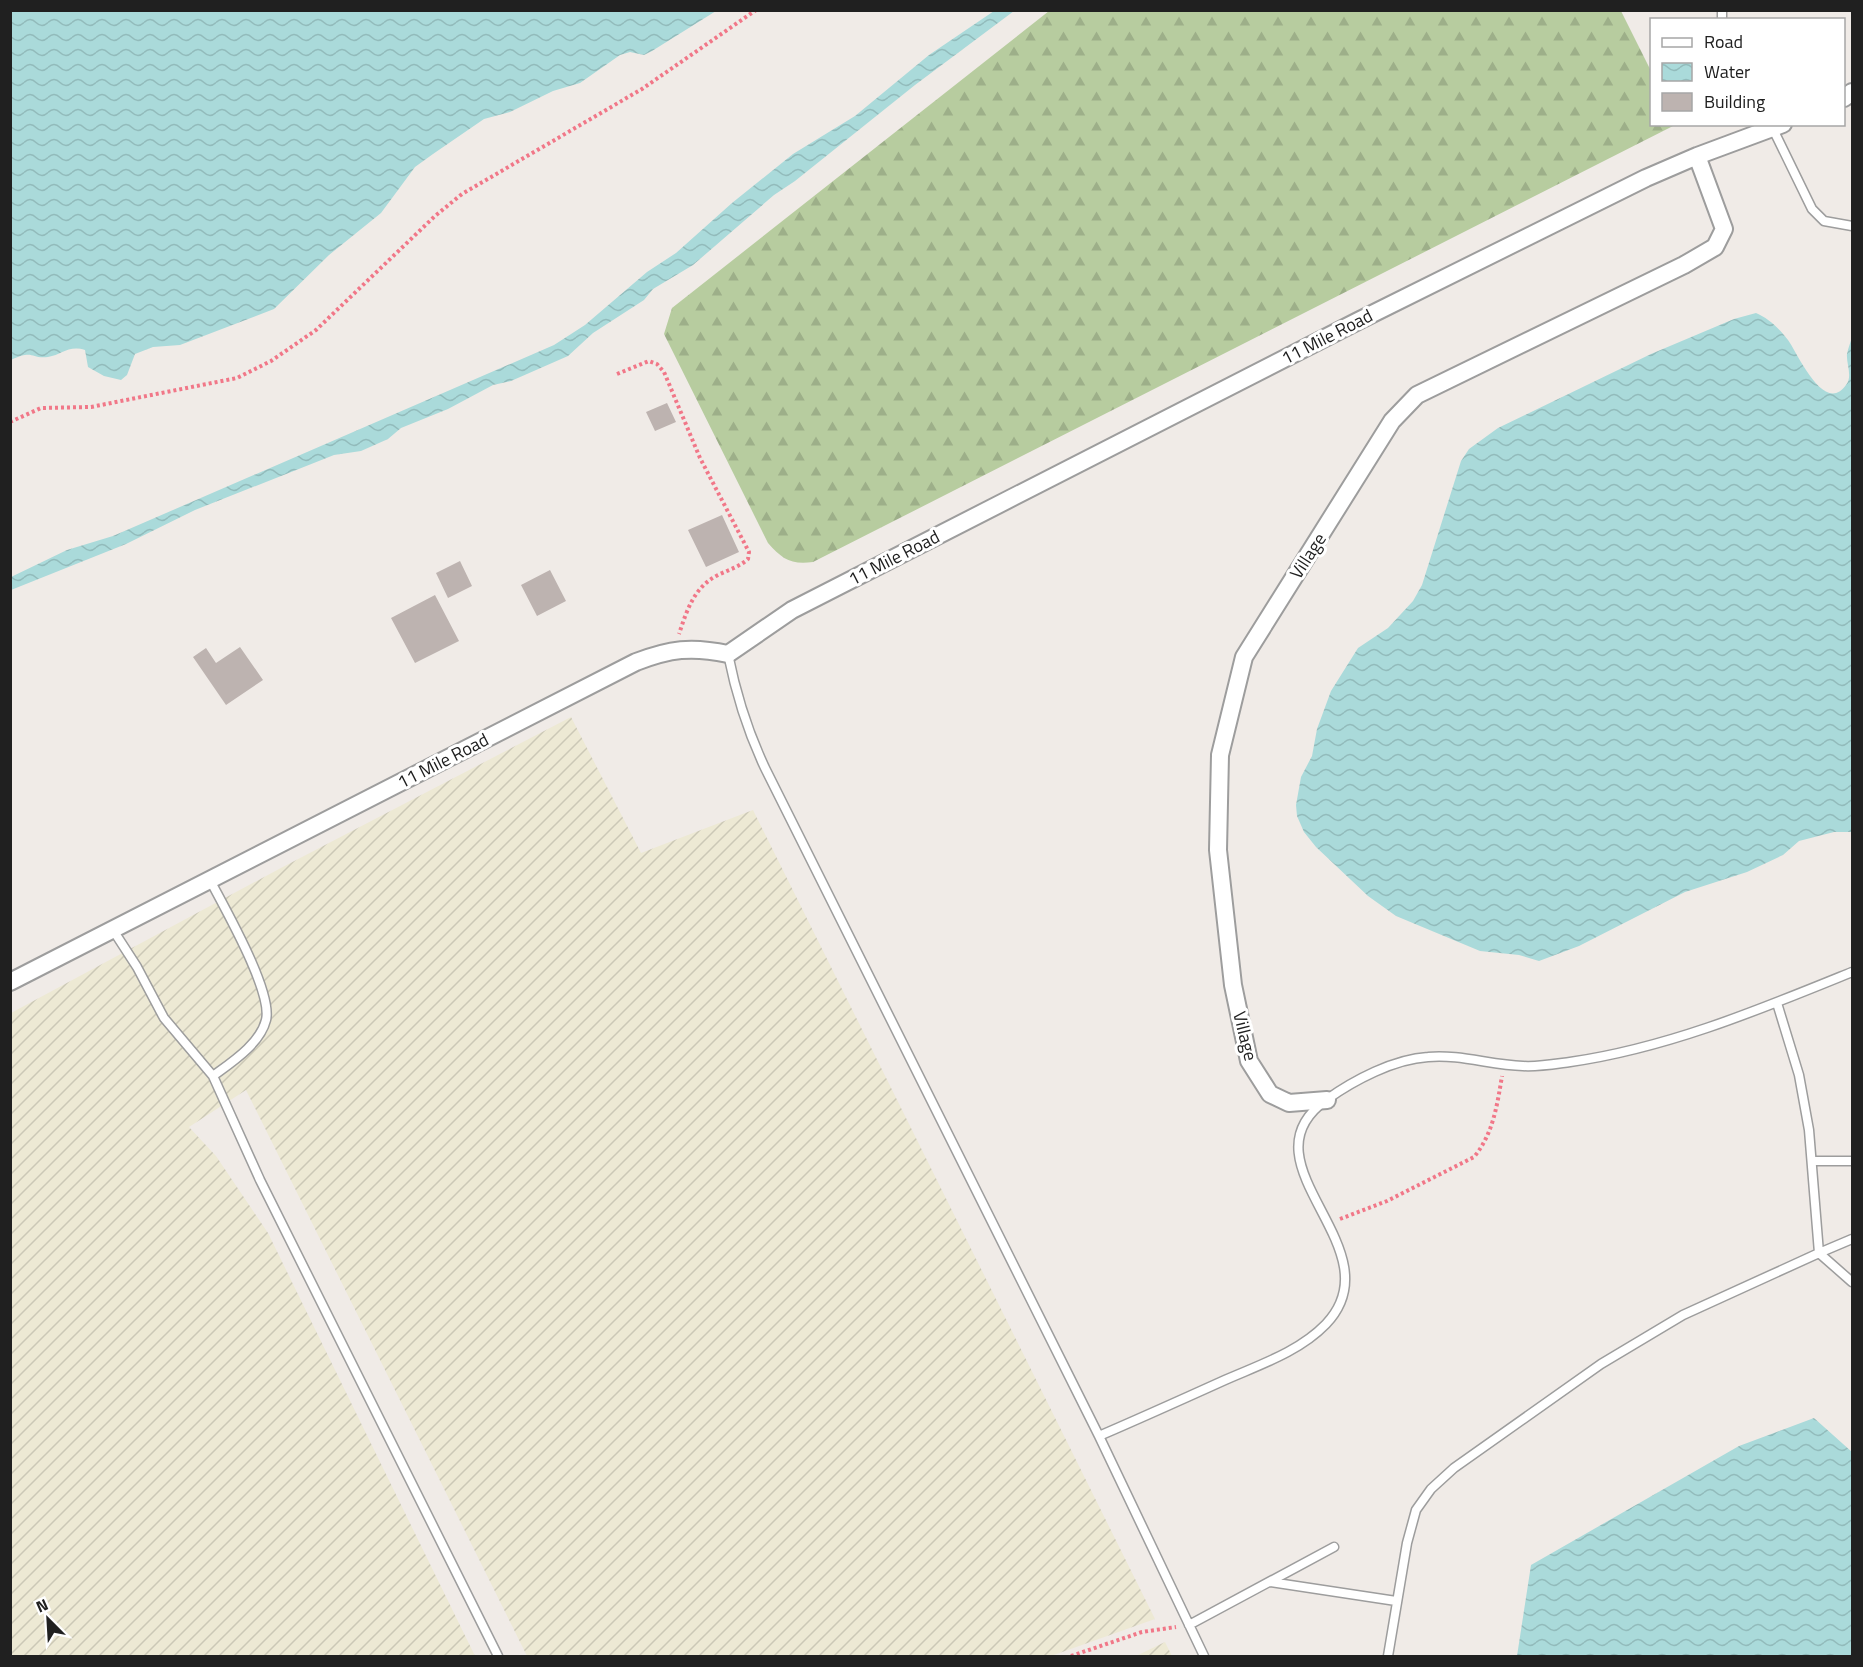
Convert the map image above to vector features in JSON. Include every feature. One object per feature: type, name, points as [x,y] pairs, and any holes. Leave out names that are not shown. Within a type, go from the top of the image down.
[{"type":"street","name":"11 Mile Road","points":[[10,982],[636,662],[673,651],[703,648],[728,654],[762,628],[813,599],[1358,321],[1646,178],[1775,126]]},
{"type":"street","name":"Village","points":[[1327,1100],[1289,1103],[1270,1094],[1249,1061],[1233,985],[1218,850],[1218,793],[1221,754],[1244,657],[1392,422],[1418,395],[1684,265],[1715,247],[1724,229],[1697,156]]},
{"type":"lane","points":[[1775,126],[1812,209],[1824,221],[1852,226]]},
{"type":"lane","points":[[728,654],[735,693],[747,730],[765,768],[1099,1436],[1204,1656]]},
{"type":"lane","points":[[210,880],[246,949],[266,1004],[266,1019],[258,1036],[237,1058],[213,1076]]},
{"type":"lane","points":[[113,930],[137,967],[164,1018],[213,1076],[260,1180],[498,1656]]},
{"type":"lane","points":[[1099,1436],[1306,1342],[1326,1323],[1341,1304],[1346,1287],[1344,1263],[1328,1223],[1299,1164],[1302,1127],[1310,1114],[1327,1100],[1384,1069],[1413,1058],[1431,1056],[1524,1066],[1570,1062],[1633,1051],[1777,1003],[1852,972]]},
{"type":"lane","points":[[1777,1003],[1798,1075],[1812,1161],[1819,1253],[1852,1282]]},
{"type":"lane","points":[[1812,1161],[1852,1161]]},
{"type":"lane","points":[[1388,1656],[1396,1601],[1416,1510],[1431,1489],[1454,1468],[1601,1364],[1683,1315],[1852,1239]]},
{"type":"lane","points":[[1189,1625],[1270,1582],[1318,1553],[1334,1547]]},
{"type":"lane","points":[[1270,1582],[1396,1601]]},
{"type":"path","points":[[10,422],[42,408],[91,407],[237,378],[271,361],[316,330],[435,216],[462,194],[642,89],[756,10]]},
{"type":"path","points":[[617,374],[649,361],[657,364],[664,372],[700,458],[749,552],[748,559],[742,565],[704,584],[694,596],[673,651]]},
{"type":"path","points":[[1328,1223],[1387,1201],[1474,1157],[1482,1147],[1494,1122],[1504,1064]]},
{"type":"path","points":[[1071,1656],[1142,1632],[1189,1625]]},
{"type":"shaded area","points":[[571,717],[641,853],[753,810],[1155,1619],[1051,1656],[527,1656],[246,1090],[189,1127],[216,1156],[268,1233],[475,1656],[11,1656],[11,1013],[279,869]]},
{"type":"shaded area","points":[[1165,1642],[1172,1656],[1136,1656]]},
{"type":"green space","points":[[1049,11],[1621,11],[1650,69],[1650,126],[1673,126],[813,562],[799,563],[788,560],[768,543],[664,334],[672,308]]},
{"type":"water","points":[[10,11],[716,11],[644,55],[630,52],[620,55],[580,83],[553,91],[510,112],[484,119],[415,167],[381,213],[329,255],[274,309],[180,345],[153,347],[135,354],[127,375],[121,380],[104,376],[88,367],[85,350],[70,349],[48,357],[28,355],[11,360]]},
{"type":"water","points":[[994,11],[1014,11],[774,195],[693,265],[653,289],[644,300],[593,333],[568,356],[511,381],[493,385],[448,409],[401,428],[388,439],[361,451],[334,455],[195,510],[126,544],[11,590],[11,577],[67,550],[113,536],[554,345],[585,325],[647,272],[676,253],[732,203],[793,154],[855,116],[929,55]]},
{"type":"water","points":[[1756,313],[1781,332],[1812,379],[1820,388],[1829,393],[1838,392],[1848,381],[1847,354],[1852,336],[1852,832],[1834,832],[1799,841],[1783,855],[1747,872],[1685,892],[1579,946],[1539,961],[1519,955],[1480,951],[1396,916],[1368,896],[1316,847],[1304,832],[1297,816],[1296,805],[1301,777],[1312,756],[1317,729],[1331,691],[1358,648],[1388,628],[1413,601],[1422,585],[1461,461],[1469,449],[1498,428],[1651,354],[1734,319]]},
{"type":"water","points":[[1814,1418],[1852,1452],[1852,1656],[1517,1656],[1531,1565],[1739,1446]]},
{"type":"building","points":[[667,403],[676,422],[655,431],[646,412]]},
{"type":"building","points":[[722,515],[739,552],[706,567],[688,530]]},
{"type":"building","points":[[460,561],[472,586],[448,598],[436,573]]},
{"type":"building","points":[[550,570],[566,601],[537,616],[521,585]]},
{"type":"building","points":[[435,595],[459,641],[415,663],[391,618]]},
{"type":"building","points":[[240,647],[263,680],[226,705],[193,657],[206,648],[216,663]]}]
